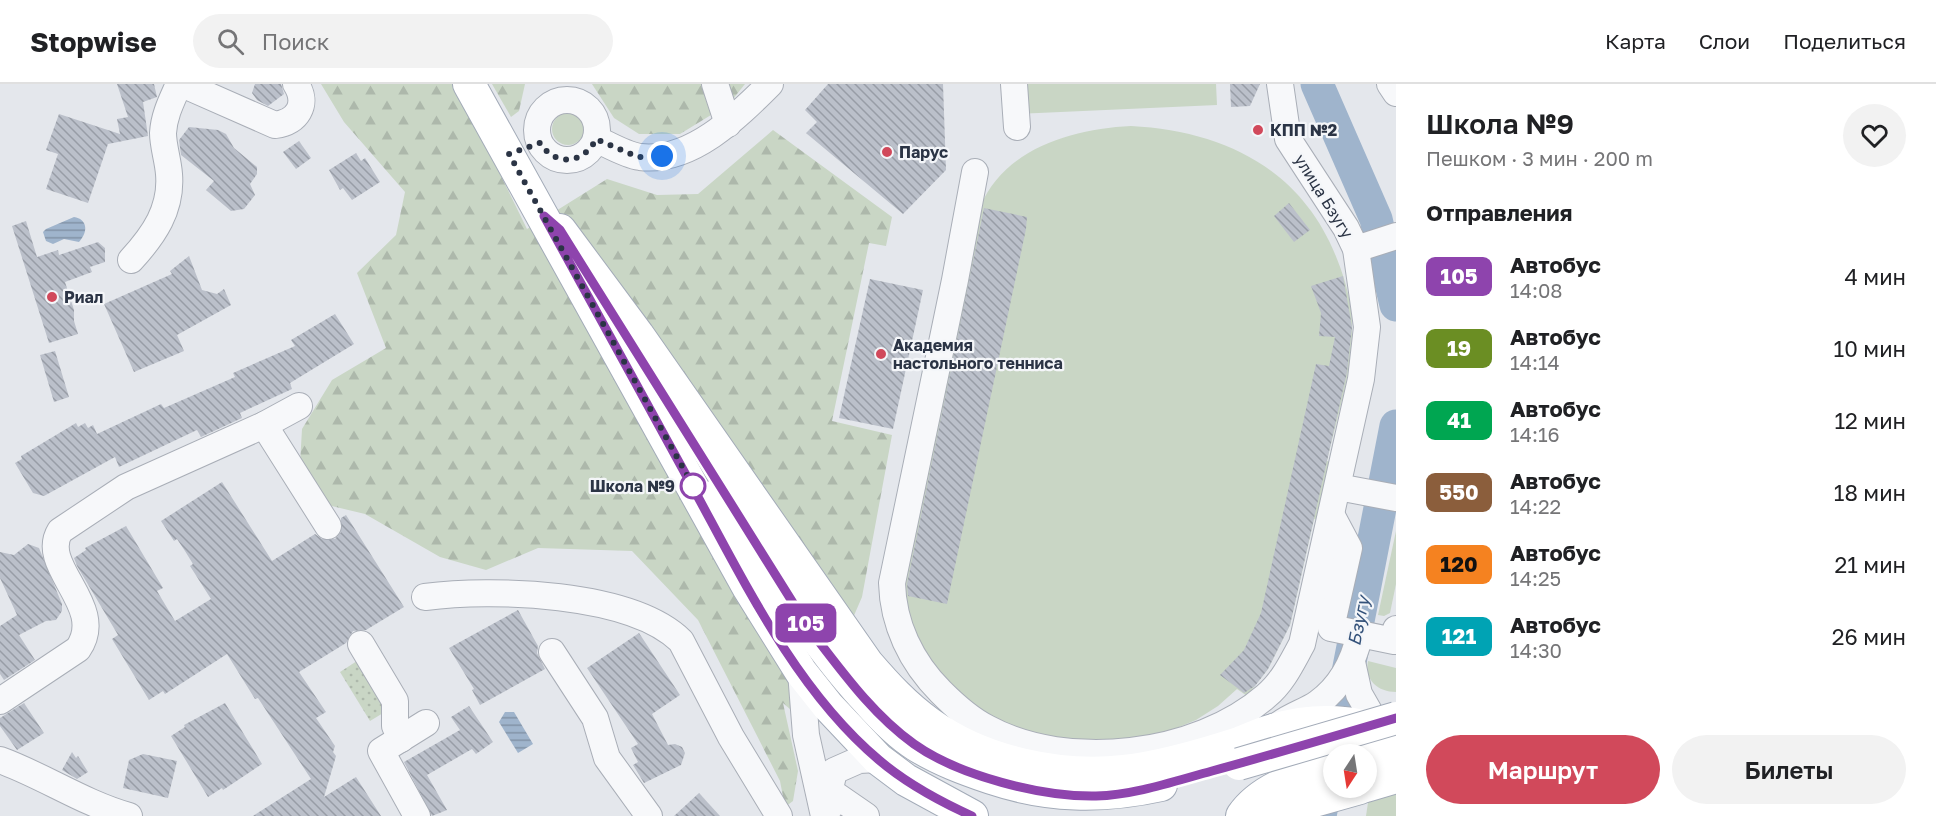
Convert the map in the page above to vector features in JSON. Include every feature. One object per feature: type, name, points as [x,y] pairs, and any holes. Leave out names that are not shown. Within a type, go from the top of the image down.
[{"type":"main road","points":[[469,84],[552,223],[810,630],[848,679],[892,726],[915,745],[945,761],[1007,783],[1071,795],[1097,796],[1128,792],[1239,764],[1387,738]]},
{"type":"main road","points":[[552,223],[748,587],[801,672],[828,706],[878,759],[906,780],[972,816]]},
{"type":"main road","points":[[552,223],[670,379],[867,663],[904,703],[930,724],[981,751],[1042,768],[1070,772],[1124,771],[1165,763],[1240,742],[1273,729],[1315,723],[1351,723],[1387,738]]},
{"type":"main road","points":[[1242,816],[1256,799],[1323,770]]},
{"type":"main road","points":[[1377,783],[1396,777]]},
{"type":"main road","points":[[1261,816],[1325,798]]},
{"type":"street","points":[[131,260],[148,242],[162,220],[169,199],[169,175],[163,135],[165,119],[180,84],[275,125],[291,120],[301,109],[302,100],[296,84]]},
{"type":"street","points":[[715,84],[728,124]]},
{"type":"street","points":[[596,139],[638,157],[662,156],[682,151],[728,124],[770,84]]},
{"type":"street","points":[[1014,84],[1017,127]]},
{"type":"street","name":"улица Бзугу","points":[[975,172],[892,583],[892,602],[905,642],[930,681],[968,717],[989,730],[1046,749],[1071,753],[1140,749],[1177,742],[1228,721],[1274,688],[1302,644],[1332,516],[1349,489],[1366,327],[1356,249],[1346,228],[1288,139],[1280,84]]},
{"type":"street","points":[[1390,84],[1396,93]]},
{"type":"street","points":[[551,93],[584,104],[597,124],[596,139],[588,152],[573,160],[550,155],[540,143],[537,128],[538,120],[547,107],[551,93]]},
{"type":"street","points":[[509,154],[540,143]]},
{"type":"street","points":[[1356,249],[1396,236]]},
{"type":"street","points":[[0,701],[78,649],[85,639],[87,627],[85,615],[57,555],[56,537],[60,531],[126,487],[264,425],[299,406]]},
{"type":"street","points":[[264,425],[328,526]]},
{"type":"street","points":[[1349,489],[1396,498]]},
{"type":"street","points":[[1332,516],[1349,548],[1331,628],[1394,641],[1396,629]]},
{"type":"street","points":[[425,597],[461,592],[538,596],[602,604],[648,619],[672,631],[681,641],[731,737],[778,816]]},
{"type":"street","points":[[1273,729],[1318,703],[1330,692],[1352,662],[1360,634]]},
{"type":"street","points":[[361,644],[395,701],[395,726],[391,745],[417,816]]},
{"type":"street","points":[[552,652],[595,718],[607,758],[649,816]]},
{"type":"street","points":[[1352,662],[1359,694],[1387,738]]},
{"type":"street","points":[[801,672],[806,735],[824,816]]},
{"type":"street","points":[[391,745],[426,723]]},
{"type":"street","points":[[824,816],[834,771],[859,760],[878,759]]},
{"type":"street","points":[[0,760],[31,771],[88,801],[129,816]]},
{"type":"street","points":[[824,816],[837,796],[866,816]]},
{"type":"green space","points":[[321,84],[456,84],[527,229],[607,179],[657,195],[698,194],[773,130],[892,217],[886,246],[869,243],[832,421],[892,435],[862,597],[807,724],[783,703],[798,771],[793,801],[785,807],[780,781],[698,620],[632,551],[538,548],[486,570],[440,557],[365,514],[315,502],[300,464],[302,429],[332,380],[386,348],[357,273],[396,235],[405,192],[344,122]]},
{"type":"green space","points":[[492,84],[525,84],[519,111],[511,117]]},
{"type":"green space","points":[[592,84],[745,84],[729,104],[680,134],[639,134],[614,118]]},
{"type":"green space","points":[[1015,84],[1216,84],[1217,105],[1016,114]]},
{"type":"green space","points":[[568,113],[579,118],[584,129],[579,140],[568,145],[557,140],[552,129],[557,118]]},
{"type":"green space","points":[[1131,126],[1165,129],[1198,136],[1256,161],[1281,179],[1303,201],[1322,228],[1337,259],[1349,297],[1352,339],[1348,374],[1327,461],[1334,463],[1321,521],[1314,519],[1290,625],[1268,669],[1247,696],[1237,689],[1218,706],[1196,720],[1150,739],[1082,747],[999,725],[938,677],[900,605],[980,207],[991,187],[1023,156],[1064,137]]},
{"type":"green space","points":[[1396,531],[1396,584],[1390,613],[1384,616],[1378,615]]},
{"type":"green space","points":[[357,661],[388,710],[370,721],[340,672]]},
{"type":"green space","points":[[1368,661],[1396,668],[1396,692],[1383,690],[1374,684],[1368,674]]},
{"type":"green space","points":[[1396,787],[1396,816],[1366,816],[1369,798],[1377,798],[1377,793]]},
{"type":"water","points":[[74,217],[82,220],[85,226],[84,234],[79,242],[64,239],[53,244],[46,241],[43,232],[46,229]]},
{"type":"water","points":[[505,712],[514,712],[533,744],[518,753],[499,722]]},
{"type":"building","points":[[117,84],[154,84],[157,97],[143,102],[148,136],[108,144],[88,203],[46,189],[58,154],[46,150],[59,114],[120,134],[117,119],[128,117]]},
{"type":"building","points":[[255,84],[281,84],[284,94],[268,106],[257,100],[252,93]]},
{"type":"building","name":"Парус","points":[[828,84],[943,84],[946,170],[903,214],[806,133],[817,122],[805,110]]},
{"type":"building","points":[[1230,84],[1260,84],[1250,106],[1231,107]]},
{"type":"building","points":[[189,127],[218,130],[226,134],[234,148],[257,167],[257,174],[250,184],[255,195],[244,209],[231,211],[206,190],[214,181],[181,155],[179,140]]},
{"type":"building","points":[[299,141],[311,158],[296,169],[283,152]]},
{"type":"building","points":[[356,153],[361,161],[365,158],[380,182],[352,200],[343,188],[340,190],[329,170]]},
{"type":"building","points":[[1289,203],[1310,230],[1294,242],[1274,216]]},
{"type":"building","points":[[984,208],[1027,217],[1026,229],[947,604],[908,596],[907,584]]},
{"type":"building","name":"Риал","points":[[26,221],[37,257],[58,250],[59,255],[98,242],[105,248],[105,262],[90,267],[92,272],[65,282],[74,310],[74,321],[78,334],[49,343],[12,226]]},
{"type":"building","points":[[189,256],[202,290],[217,294],[224,289],[231,305],[177,335],[184,351],[134,372],[104,304],[172,274],[170,271]]},
{"type":"building","points":[[1343,276],[1352,327],[1347,372],[1290,625],[1268,669],[1255,686],[1244,693],[1220,675],[1244,650],[1261,613],[1316,364],[1329,366],[1335,337],[1319,336],[1321,313],[1311,286]]},
{"type":"building","name":"Академия настольного тенниса","points":[[870,279],[923,290],[893,429],[839,418]]},
{"type":"building","points":[[335,314],[354,344],[290,383],[292,389],[240,413],[242,418],[201,437],[197,430],[119,467],[115,457],[44,496],[33,493],[15,463],[22,459],[21,456],[76,423],[78,427],[85,423],[88,428],[93,425],[97,434],[161,404],[164,408],[235,377],[233,373],[295,346],[291,340]]},
{"type":"building","points":[[55,351],[69,397],[54,402],[40,355]]},
{"type":"building","points":[[222,482],[272,561],[315,534],[322,539],[335,539],[341,532],[341,518],[346,515],[404,607],[366,630],[353,631],[346,643],[299,672],[326,712],[316,718],[335,746],[333,752],[336,756],[324,797],[356,777],[381,816],[253,816],[311,779],[258,698],[255,699],[227,654],[165,694],[163,691],[149,700],[112,639],[118,635],[77,566],[74,558],[86,550],[85,548],[126,526],[163,588],[157,591],[175,621],[211,599],[190,566],[193,564],[185,551],[177,539],[174,541],[161,521]]},
{"type":"building","points":[[28,544],[39,548],[62,604],[62,611],[56,620],[46,621],[19,635],[35,660],[4,680],[0,674],[0,626],[17,615],[0,578],[0,552],[14,555]]},
{"type":"building","points":[[518,610],[538,646],[537,653],[545,669],[480,705],[472,690],[474,689],[449,648]]},
{"type":"building","points":[[639,633],[680,695],[652,714],[668,745],[675,744],[682,747],[685,753],[681,765],[644,783],[633,765],[638,762],[631,748],[638,744],[587,668]]},
{"type":"building","points":[[24,703],[44,733],[17,750],[0,726],[0,718]]},
{"type":"building","points":[[225,703],[262,764],[223,790],[222,788],[208,797],[171,736],[185,727],[184,725]]},
{"type":"building","points":[[469,706],[493,742],[476,754],[472,749],[427,775],[447,810],[432,816],[404,762],[460,730],[451,717]]},
{"type":"building","points":[[72,752],[76,758],[78,756],[88,772],[77,779],[62,770]]},
{"type":"building","points":[[143,754],[177,761],[168,798],[123,788],[129,760]]},
{"type":"building","points":[[699,793],[720,816],[674,816]]},
{"type":"waterway","name":"Бзугу","points":[[1317,84],[1376,219],[1396,305]]},
{"type":"waterway","name":"Бзугу","points":[[1320,816],[1396,426]]},
{"type":"bus line","name":"105","points":[[972,816],[949,806],[906,780],[878,759],[849,730],[801,672],[748,587],[544,216],[560,230],[810,630],[871,705],[915,745],[945,761],[1007,783],[1040,791],[1097,796],[1172,782],[1396,718]]},
{"type":"place","name":"КПП №2","points":[[1258,130]]},
{"type":"place","name":"Парус","points":[[887,152]]},
{"type":"place","name":"Риал","points":[[52,297]]},
{"type":"place","name":"Академия настольного тенниса","points":[[881,354]]},
{"type":"place","name":"Школа №9","points":[[693,486]]},
{"type":"route","points":[[662,156],[638,157],[596,139],[588,152],[573,160],[550,155],[540,143],[509,154],[693,486]]}]
